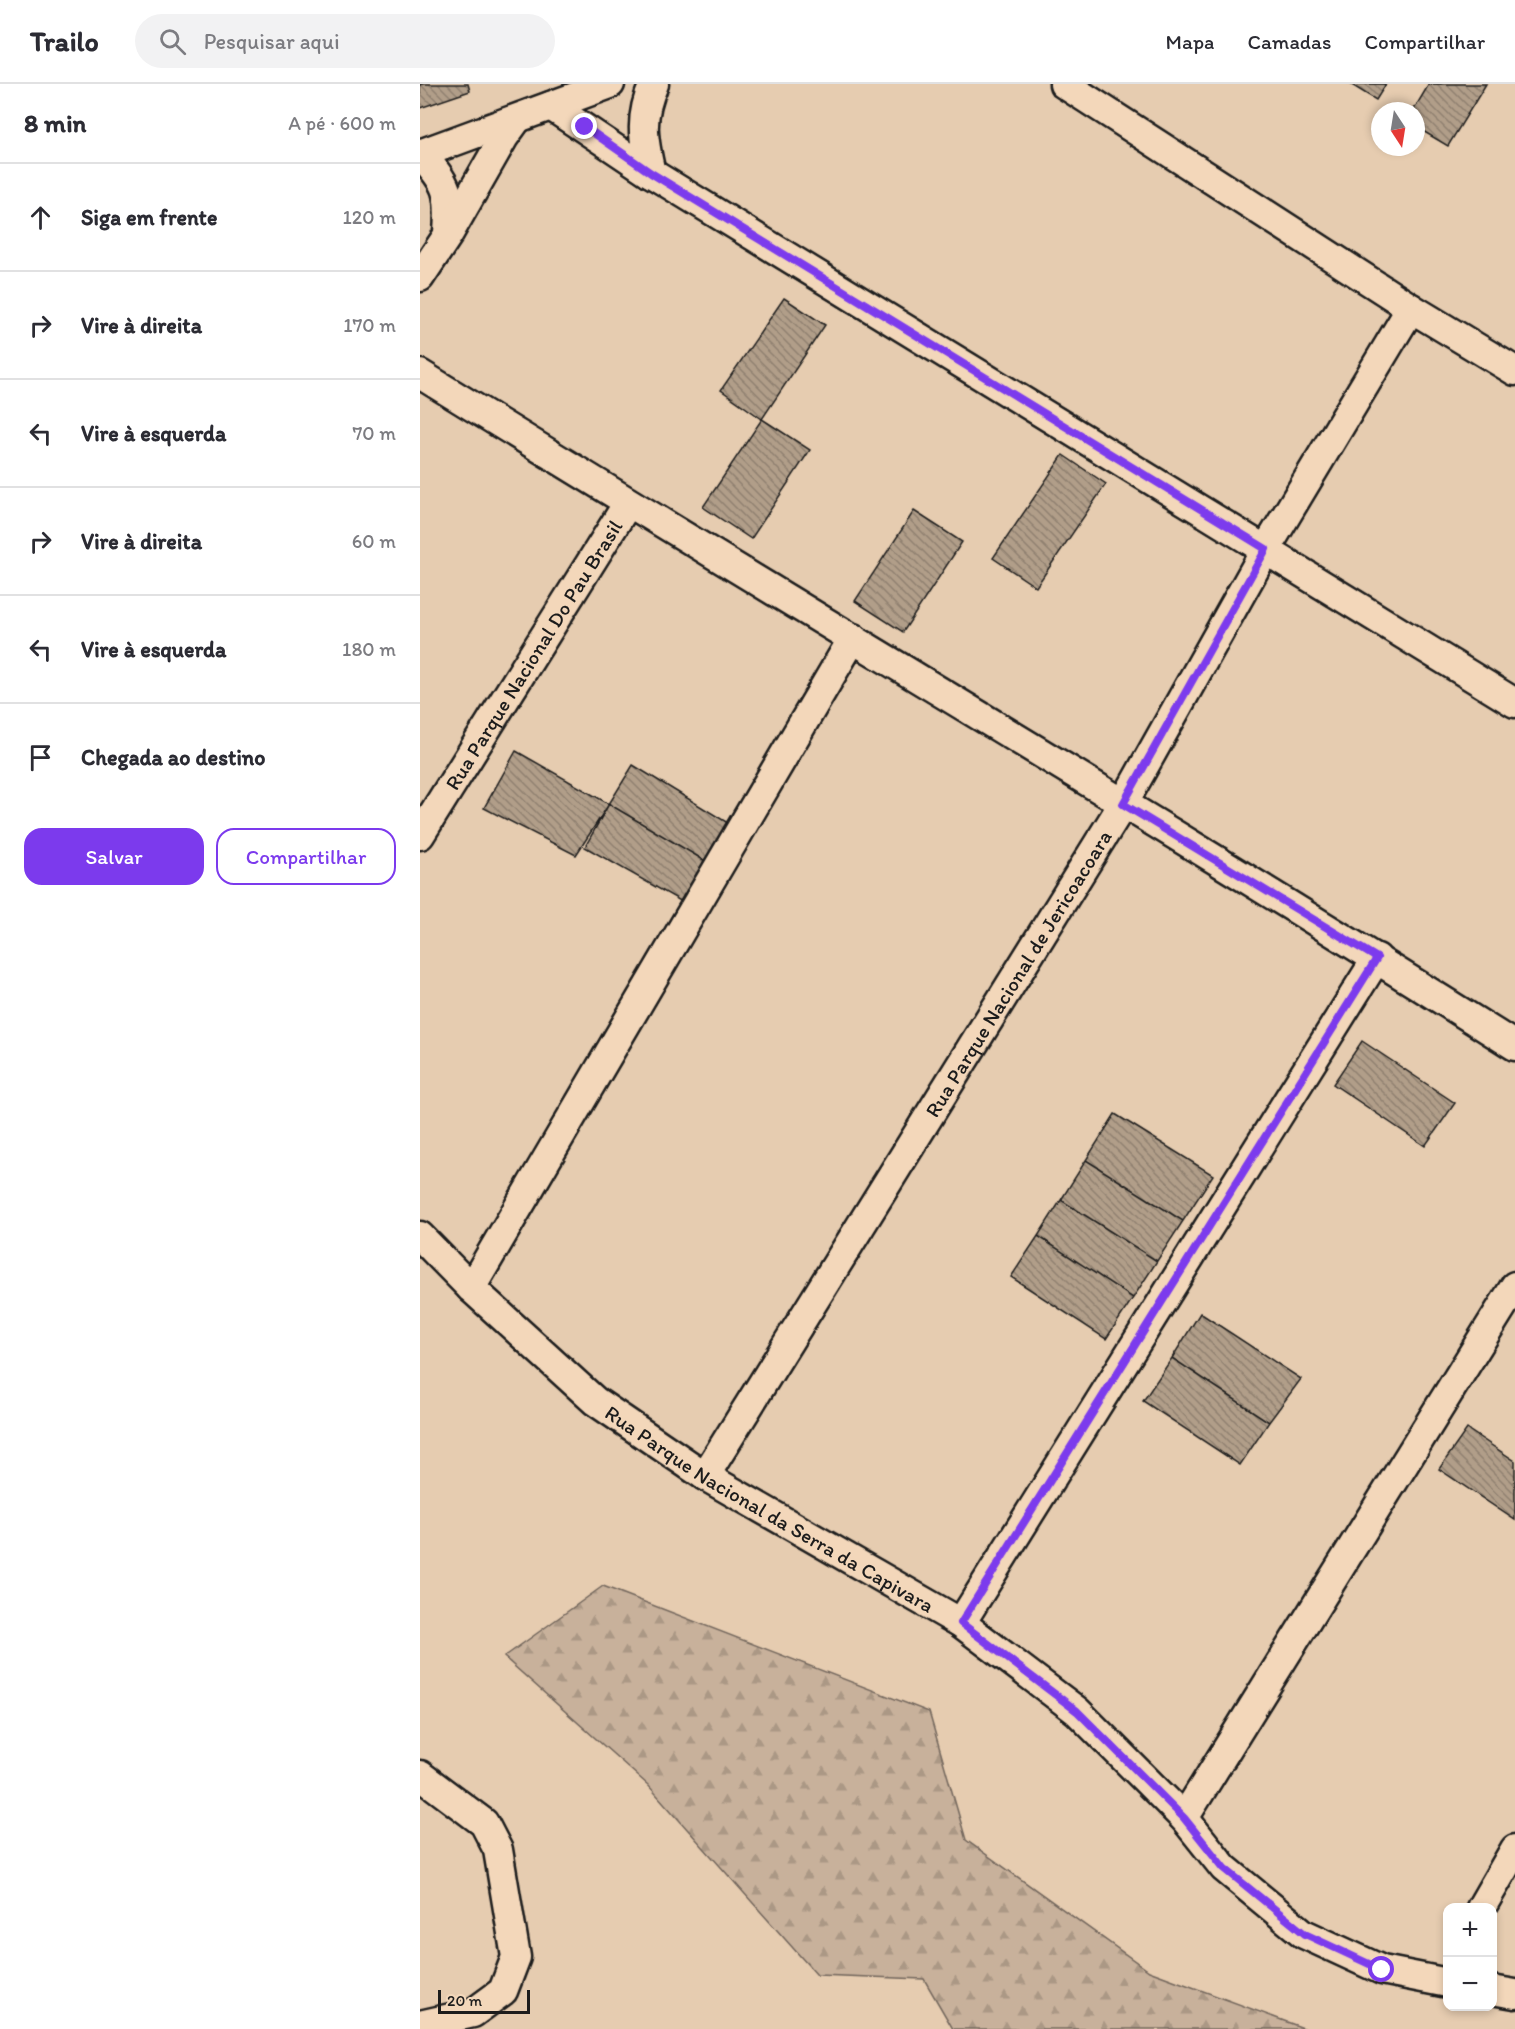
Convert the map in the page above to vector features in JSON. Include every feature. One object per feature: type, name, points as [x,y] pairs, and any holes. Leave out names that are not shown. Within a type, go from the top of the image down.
[{"type":"street","points":[[448,235],[450,206],[446,186],[420,154],[610,84]]},
{"type":"street","points":[[651,173],[644,139],[643,117],[654,84]]},
{"type":"street","points":[[1064,84],[1411,308],[1515,371]]},
{"type":"street","points":[[551,106],[651,173],[1515,703]]},
{"type":"street","points":[[420,277],[448,235],[487,165],[517,119]]},
{"type":"street","name":"Rua Parque Nacional de Jericoacoara","points":[[705,1476],[1123,804],[1266,549],[1411,308]]},
{"type":"street","points":[[420,374],[1377,958],[1515,1046]]},
{"type":"street","name":"Rua Parque Nacional Do Pau Brasil","points":[[420,835],[628,503]]},
{"type":"street","points":[[471,1288],[853,638]]},
{"type":"street","points":[[961,1623],[1377,958]]},
{"type":"street","name":"Rua Parque Nacional da Serra da Capivara","points":[[420,1236],[471,1288],[595,1401],[705,1476],[961,1623],[1077,1711],[1184,1818],[1224,1868],[1305,1934],[1382,1970],[1443,1976]]},
{"type":"street","points":[[1184,1818],[1515,1286]]},
{"type":"street","points":[[420,1775],[484,1823],[498,1850],[516,1957],[503,1991],[473,2013],[420,2025]]},
{"type":"street","points":[[1484,1903],[1515,1850]]},
{"type":"street","points":[[1497,1991],[1515,1994]]},
{"type":"green space","points":[[603,1586],[929,1712],[966,1840],[1149,1971],[1306,2029],[953,2029],[924,1979],[817,1975],[648,1785],[504,1657]]},
{"type":"building","points":[[420,84],[468,84],[470,91],[420,108]]},
{"type":"building","points":[[1350,84],[1386,84],[1376,100]]},
{"type":"building","points":[[1429,84],[1486,84],[1448,146],[1425,132],[1425,102],[1418,102]]},
{"type":"building","points":[[784,298],[825,325],[762,419],[721,390]]},
{"type":"building","points":[[762,419],[810,450],[751,539],[703,507]]},
{"type":"building","points":[[1063,455],[1106,484],[1036,587],[993,558]]},
{"type":"building","points":[[914,511],[962,542],[903,632],[855,601]]},
{"type":"building","points":[[516,751],[609,804],[576,855],[484,808]]},
{"type":"building","points":[[633,765],[728,823],[707,862],[609,804]]},
{"type":"building","points":[[609,804],[707,862],[684,903],[585,847]]},
{"type":"building","points":[[1362,1041],[1455,1103],[1425,1146],[1333,1084]]},
{"type":"building","points":[[1115,1114],[1213,1175],[1183,1221],[1086,1160]]},
{"type":"building","points":[[1086,1160],[1183,1221],[1157,1261],[1061,1200]]},
{"type":"building","points":[[1061,1200],[1157,1261],[1133,1298],[1038,1236]]},
{"type":"building","points":[[1038,1236],[1133,1298],[1106,1339],[1011,1277]]},
{"type":"building","points":[[1200,1313],[1301,1379],[1269,1422],[1172,1358]]},
{"type":"building","points":[[1172,1358],[1269,1422],[1240,1465],[1143,1401]]},
{"type":"building","points":[[1467,1429],[1515,1461],[1515,1520],[1439,1469]]},
{"type":"route","points":[[585,127],[651,173],[1266,549],[1123,804],[1377,958],[961,1623],[1077,1711],[1184,1818],[1224,1868],[1305,1934],[1382,1970]]}]
